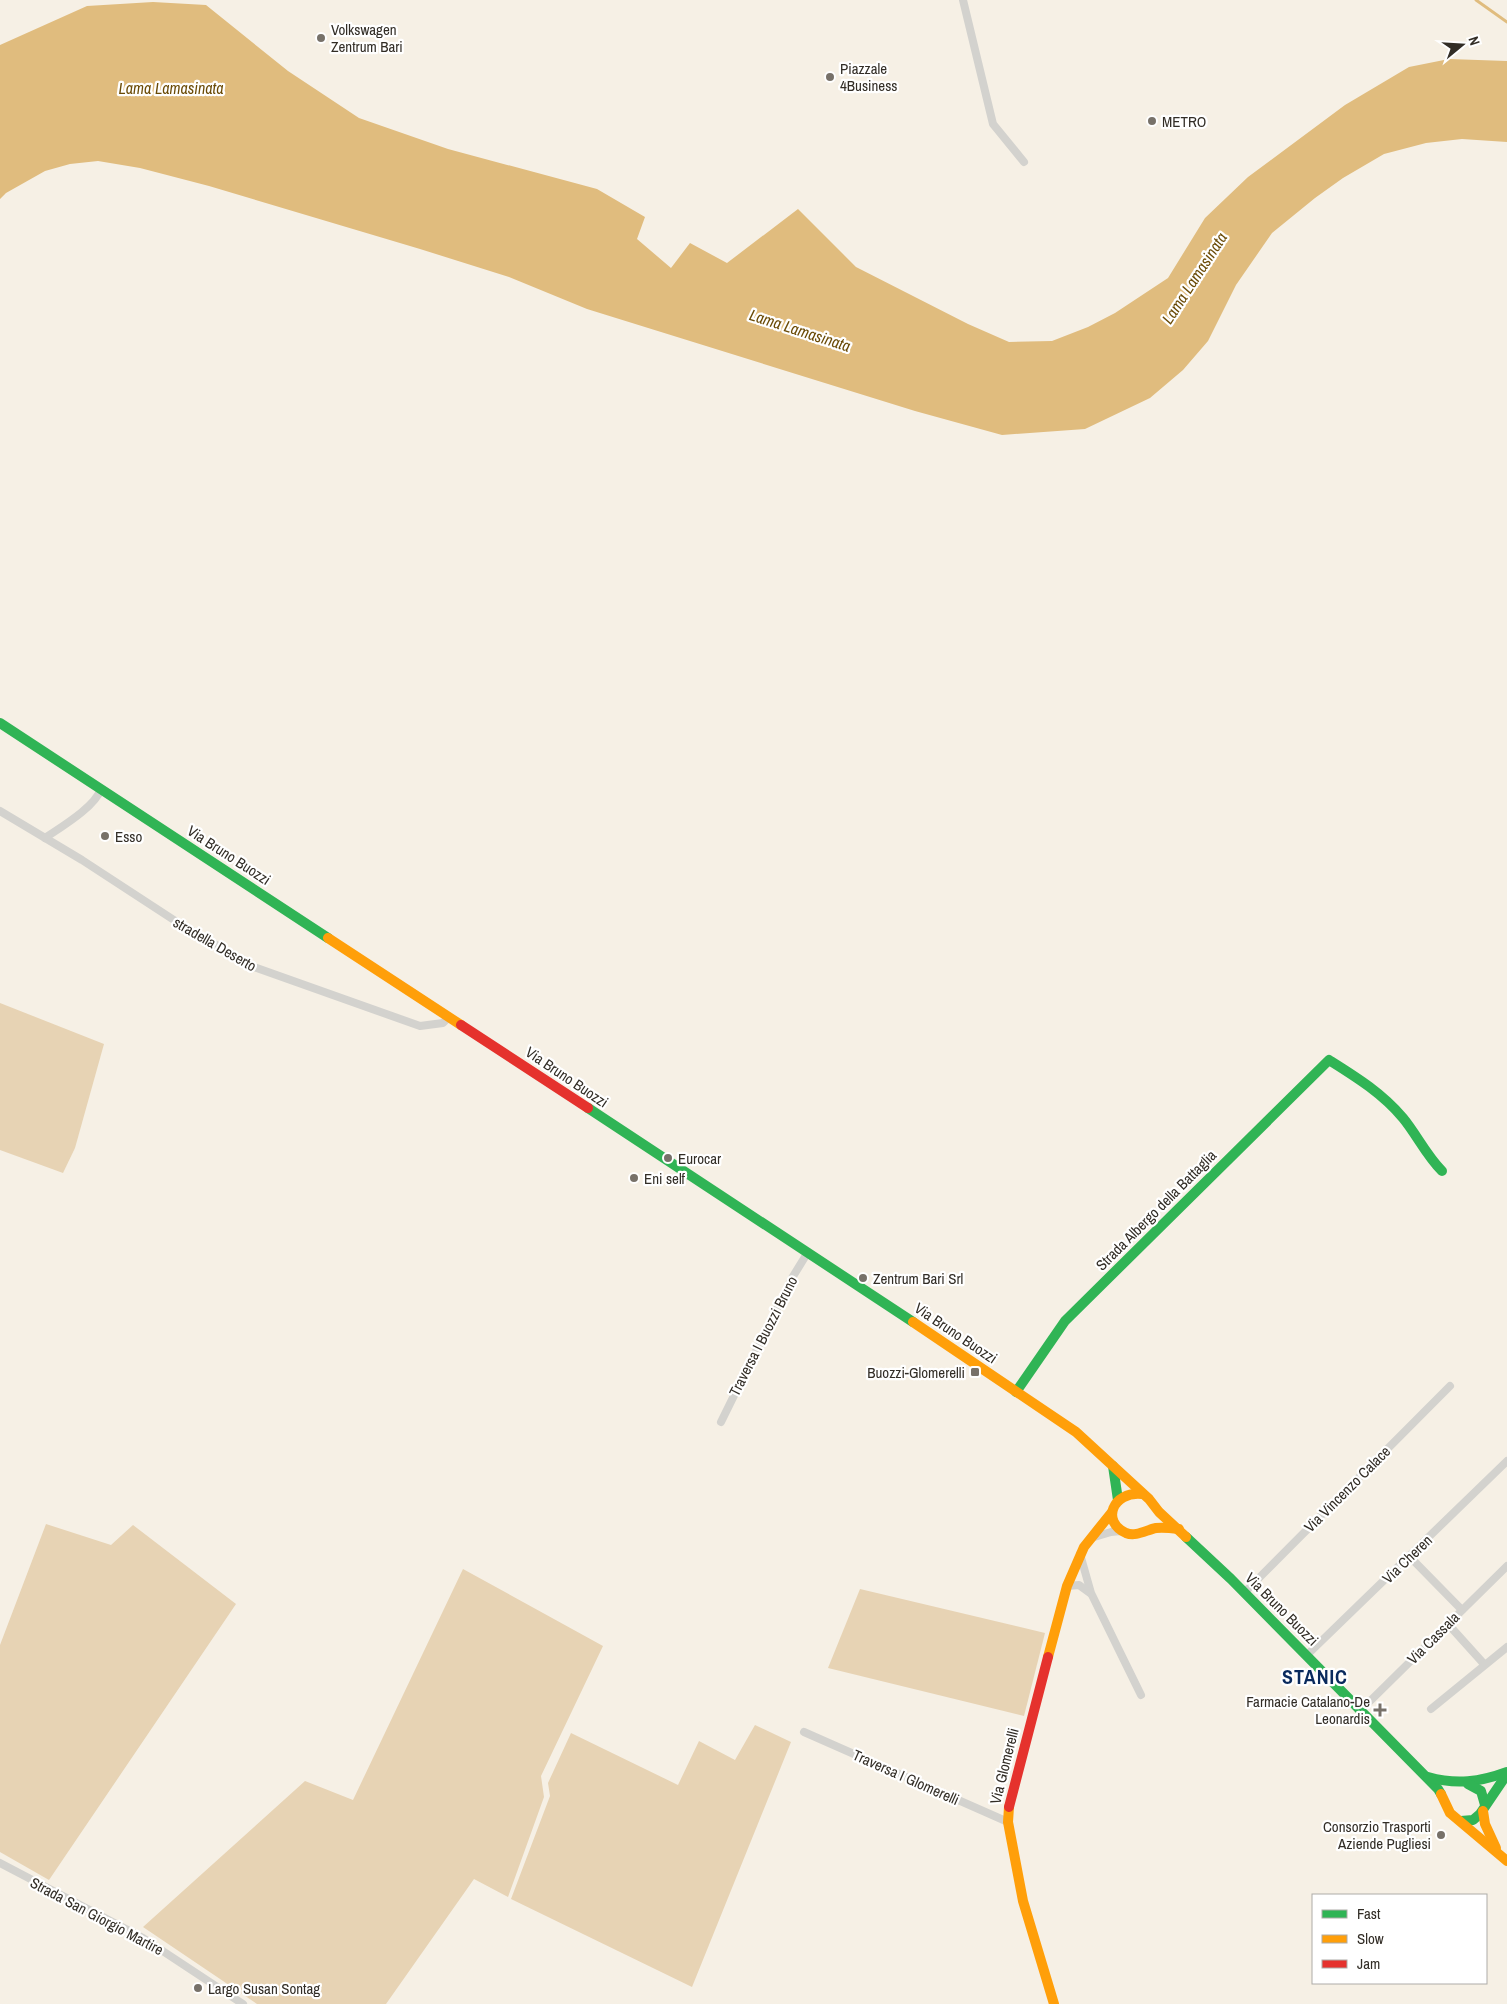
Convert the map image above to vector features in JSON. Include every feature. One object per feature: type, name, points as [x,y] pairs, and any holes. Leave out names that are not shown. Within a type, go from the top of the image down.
[{"type":"main road","name":"Via Bruno Buozzi","points":[[0,723],[808,1252],[1076,1432],[1143,1495]]},
{"type":"main road","name":"Strada Albergo della Battaglia","points":[[1016,1392],[1065,1321],[1329,1060],[1382,1096],[1402,1117],[1419,1140],[1430,1160],[1442,1171]]},
{"type":"main road","points":[[1112,1465],[1116,1479],[1118,1500],[1112,1512],[1113,1519],[1121,1530],[1134,1535],[1147,1530],[1179,1529]]},
{"type":"main road","points":[[1118,1500],[1130,1493],[1143,1495],[1152,1505],[1154,1518],[1147,1530]]},
{"type":"main road","name":"Via Bruno Buozzi","points":[[1152,1505],[1245,1592],[1307,1655],[1438,1789],[1448,1807]]},
{"type":"main road","name":"Via Glomerelli","points":[[1054,2004],[1023,1901],[1008,1822],[1008,1809],[1067,1586],[1080,1554],[1112,1512]]},
{"type":"main road","points":[[1503,1857],[1450,1813],[1448,1796],[1452,1790],[1464,1784],[1486,1781],[1507,1773]]},
{"type":"main road","points":[[1461,1821],[1474,1820],[1507,1773]]},
{"type":"main road","points":[[1424,1776],[1444,1782],[1473,1785],[1481,1791],[1485,1799],[1485,1824],[1503,1857]]},
{"type":"street","points":[[963,0],[993,124],[1024,162]]},
{"type":"street","points":[[45,838],[84,809],[98,796],[101,789]]},
{"type":"street","name":"stradella Deserto","points":[[0,811],[180,924],[254,967],[420,1026],[444,1023],[449,1017]]},
{"type":"street","name":"Traversa I Buozzi Bruno","points":[[721,1422],[792,1278],[808,1252]]},
{"type":"street","name":"Via Vincenzo Calace","points":[[1245,1592],[1450,1386]]},
{"type":"street","name":"Via Cheren","points":[[1307,1655],[1507,1461]]},
{"type":"street","points":[[1090,1539],[1121,1530]]},
{"type":"street","points":[[1080,1554],[1091,1593],[1141,1696]]},
{"type":"street","points":[[1410,1557],[1462,1610]]},
{"type":"street","name":"Via Cassala","points":[[1360,1711],[1507,1566]]},
{"type":"street","points":[[1067,1586],[1079,1585],[1091,1593]]},
{"type":"street","points":[[1448,1624],[1484,1664]]},
{"type":"street","points":[[1430,1709],[1507,1647]]},
{"type":"street","name":"Traversa I Glomerelli","points":[[804,1732],[1008,1822]]},
{"type":"street","name":"Strada San Giorgio Martire","points":[[0,1863],[143,1938],[242,2004]]},
{"type":"shaded area","points":[[0,1003],[104,1044],[75,1148],[63,1173],[0,1150]]},
{"type":"shaded area","points":[[46,1524],[111,1545],[133,1525],[236,1604],[49,1880],[0,1852],[0,1645]]},
{"type":"shaded area","points":[[463,1569],[603,1646],[541,1776],[544,1797],[508,1897],[474,1879],[386,2004],[257,2004],[143,1927],[305,1781],[353,1800]]},
{"type":"shaded area","points":[[860,1589],[1045,1633],[1024,1716],[828,1668]]},
{"type":"shaded area","points":[[755,1725],[791,1742],[692,1987],[511,1899],[550,1796],[548,1783],[571,1733],[678,1785],[699,1741],[735,1760]]},
{"type":"water","name":"Lama Lamasinata","points":[[153,2],[206,5],[288,71],[359,118],[448,149],[597,189],[645,217],[637,239],[671,268],[690,243],[727,263],[798,209],[856,267],[968,324],[1009,342],[1052,341],[1088,327],[1115,313],[1168,278],[1205,218],[1248,177],[1345,105],[1409,67],[1449,59],[1507,61],[1507,142],[1462,139],[1426,143],[1384,154],[1343,178],[1272,233],[1236,285],[1208,341],[1183,370],[1150,398],[1085,429],[1002,435],[915,411],[587,309],[509,277],[420,249],[209,186],[140,168],[98,161],[70,164],[45,171],[6,193],[0,199],[0,45],[87,6]]},
{"type":"waterway","points":[[1476,0],[1507,22]]},
{"type":"traffic: fast","points":[[0,723],[328,938]]},
{"type":"traffic: fast","points":[[1016,1392],[1065,1321],[1329,1060],[1368,1086],[1395,1109],[1442,1171]]},
{"type":"traffic: fast","points":[[588,1108],[913,1322]]},
{"type":"traffic: fast","points":[[1113,1466],[1118,1500]]},
{"type":"traffic: fast","points":[[1186,1537],[1231,1579],[1441,1794]]},
{"type":"traffic: fast","points":[[1428,1777],[1458,1782],[1478,1780],[1507,1772]]},
{"type":"traffic: fast","points":[[1461,1821],[1473,1820],[1480,1814],[1507,1774]]},
{"type":"traffic: fast","points":[[1468,1784],[1481,1791],[1485,1805]]},
{"type":"traffic: slow","points":[[328,938],[461,1025]]},
{"type":"traffic: slow","points":[[913,1322],[1076,1432],[1149,1499],[1159,1512],[1186,1537]]},
{"type":"traffic: slow","points":[[1142,1494],[1132,1494],[1123,1497],[1117,1502],[1113,1508],[1112,1515],[1118,1528],[1130,1534],[1156,1528],[1179,1529]]},
{"type":"traffic: slow","points":[[1048,1657],[1067,1586],[1084,1547],[1112,1512]]},
{"type":"traffic: slow","points":[[1441,1794],[1450,1813],[1507,1861]]},
{"type":"traffic: slow","points":[[1009,1807],[1008,1822],[1023,1901],[1054,2004]]},
{"type":"traffic: slow","points":[[1483,1811],[1485,1824],[1496,1848]]},
{"type":"traffic: jam","points":[[461,1025],[588,1108]]},
{"type":"traffic: jam","points":[[1009,1807],[1048,1657]]},
{"type":"place","name":"Volkswagen Zentrum Bari","points":[[321,38]]},
{"type":"place","name":"Piazzale 4Business","points":[[830,77]]},
{"type":"place","name":"METRO","points":[[1152,121]]},
{"type":"place","name":"Esso","points":[[105,836]]},
{"type":"place","name":"Eurocar","points":[[668,1158]]},
{"type":"place","name":"Eni self","points":[[634,1178]]},
{"type":"place","name":"Zentrum Bari Srl","points":[[863,1278]]},
{"type":"place","name":"Buozzi-Glomerelli","points":[[975,1372]]},
{"type":"place","name":"Farmacie Catalano-De Leonardis","points":[[1380,1710]]},
{"type":"place","name":"Consorzio Trasporti Aziende Pugliesi","points":[[1441,1835]]},
{"type":"place","name":"Largo Susan Sontag","points":[[198,1988]]},
{"type":"district","name":"STANIC","points":[[1315,1676]]}]
